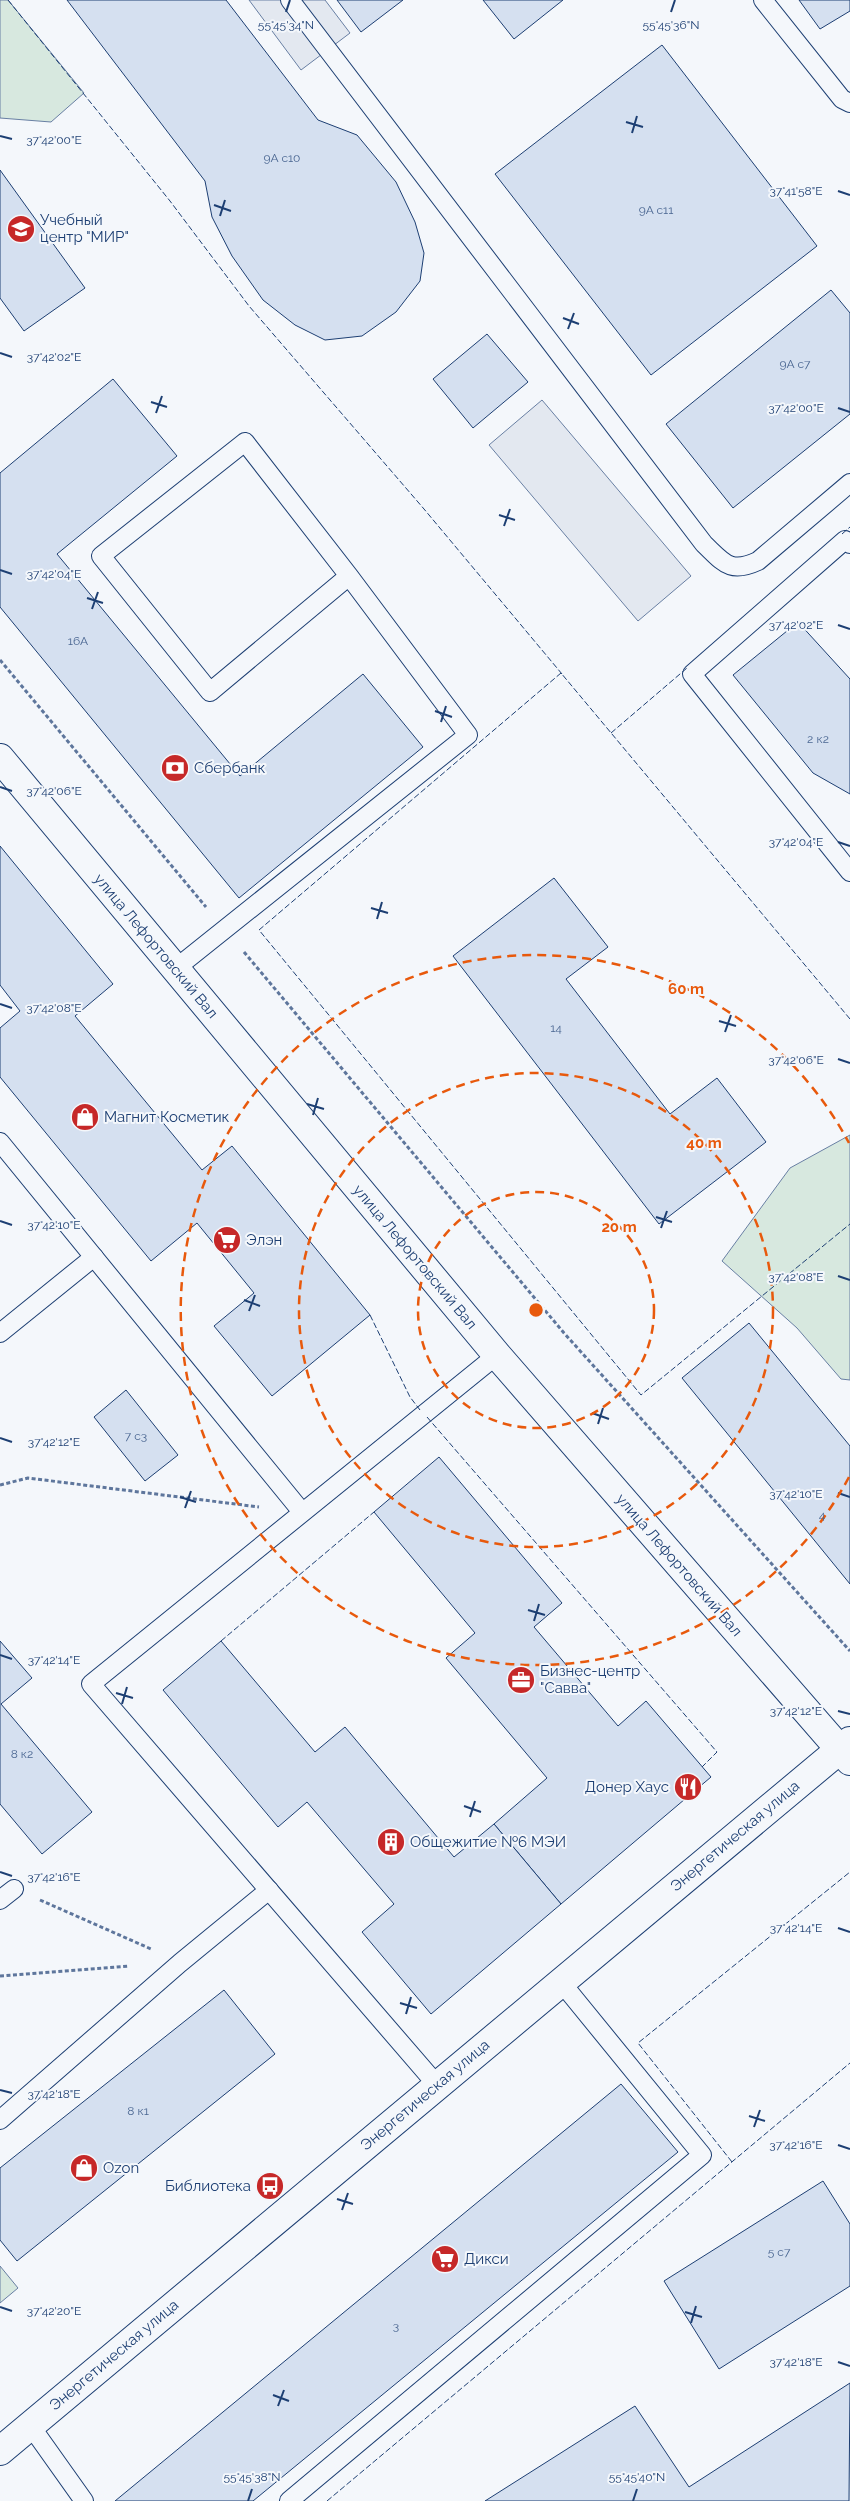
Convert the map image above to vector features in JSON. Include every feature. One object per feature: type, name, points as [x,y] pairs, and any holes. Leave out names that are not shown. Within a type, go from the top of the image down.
[{"type":"street","name":"улица Лефортовский Вал","points":[[0,758],[497,1355],[796,1702],[847,1750]]},
{"type":"street","name":"Энергетическая улица","points":[[0,2451],[561,1982],[847,1750]]},
{"type":"lane","points":[[290,0],[704,544],[725,563],[743,568],[758,561],[850,483]]},
{"type":"lane","points":[[763,0],[842,98],[850,103]]},
{"type":"lane","points":[[175,969],[225,931],[468,735],[350,576],[246,442],[101,556],[210,692],[350,576]]},
{"type":"lane","points":[[850,544],[845,540],[692,674],[850,872]]},
{"type":"lane","points":[[0,1142],[302,1512]]},
{"type":"lane","points":[[0,1333],[94,1257]]},
{"type":"lane","points":[[437,2085],[91,1684],[497,1355]]},
{"type":"lane","points":[[0,1900],[14,1889]]},
{"type":"lane","points":[[0,2120],[180,1962],[269,1890]]},
{"type":"lane","points":[[289,2501],[702,2155],[561,1982]]},
{"type":"lane","points":[[30,2425],[84,2501]]},
{"type":"path","points":[[0,660],[225,931],[564,1333],[850,1652]]},
{"type":"path","points":[[0,1485],[28,1478],[302,1512]]},
{"type":"path","points":[[14,1889],[180,1962]]},
{"type":"path","points":[[0,1976],[180,1962]]},
{"type":"shaded area","points":[[0,0],[8,0],[84,93],[51,122],[0,118]]},
{"type":"shaded area","points":[[249,0],[325,0],[350,33],[301,70]]},
{"type":"shaded area","points":[[542,400],[691,576],[638,621],[489,445]]},
{"type":"shaded area","points":[[850,1135],[850,1380],[841,1379],[797,1328],[722,1261],[790,1168]]},
{"type":"shaded area","points":[[0,2266],[18,2288],[0,2303]]},
{"type":"building","points":[[67,0],[226,0],[318,120],[357,135],[396,182],[415,222],[424,253],[420,281],[396,312],[362,336],[325,340],[295,325],[263,300],[232,256],[212,217],[205,181]]},
{"type":"building","points":[[337,0],[403,0],[361,32]]},
{"type":"building","points":[[483,0],[563,0],[514,39]]},
{"type":"building","points":[[799,0],[850,0],[850,11],[820,29]]},
{"type":"building","points":[[662,45],[817,246],[651,375],[495,174]]},
{"type":"building","name":"Учебный центр \"МИР\"","points":[[0,170],[85,288],[24,331],[0,298]]},
{"type":"building","points":[[831,290],[850,313],[850,414],[733,508],[666,424]]},
{"type":"building","points":[[487,334],[528,382],[473,428],[433,379]]},
{"type":"building","points":[[113,379],[177,456],[57,554],[240,776],[363,674],[423,747],[239,898],[0,607],[0,473]]},
{"type":"building","points":[[798,622],[850,679],[850,794],[813,773],[733,675]]},
{"type":"building","points":[[0,846],[113,984],[75,1016],[202,1170],[232,1146],[370,1315],[272,1396],[214,1326],[254,1293],[197,1223],[151,1261],[0,1077],[0,1028],[20,1011],[0,985]]},
{"type":"building","points":[[554,878],[608,947],[566,979],[670,1114],[717,1078],[766,1142],[659,1224],[453,956]]},
{"type":"building","points":[[749,1323],[850,1446],[850,1584],[682,1378]]},
{"type":"building","points":[[126,1390],[178,1455],[145,1481],[94,1417]]},
{"type":"building","name":"Бизнес-центр \"Савва\"","points":[[439,1457],[562,1603],[534,1627],[618,1726],[646,1701],[711,1777],[561,1904],[494,1824],[547,1778],[446,1658],[475,1633],[374,1512]]},
{"type":"building","points":[[0,1641],[32,1678],[1,1704],[92,1812],[42,1854],[0,1804]]},
{"type":"building","name":"Общежитие №6 МЭИ","points":[[221,1641],[315,1752],[345,1727],[454,1857],[494,1824],[561,1904],[431,2014],[362,1932],[394,1904],[307,1802],[278,1827],[163,1690]]},
{"type":"building","points":[[224,1990],[275,2054],[17,2261],[0,2240],[0,2168]]},
{"type":"building","points":[[621,2084],[678,2152],[253,2501],[115,2501]]},
{"type":"building","points":[[823,2181],[850,2224],[850,2286],[719,2369],[664,2281]]},
{"type":"building","points":[[850,2383],[849,2501],[485,2501],[635,2406],[689,2487]]},
{"type":"fence","points":[[8,0],[170,201],[249,306],[424,509],[562,674]]},
{"type":"fence","points":[[842,534],[850,527]]},
{"type":"fence","points":[[611,733],[687,668]]},
{"type":"fence","points":[[850,1019],[561,673],[259,930],[641,1395],[850,1224]]},
{"type":"fence","points":[[370,1315],[410,1397],[420,1410]]},
{"type":"fence","points":[[427,1417],[717,1752],[702,1767]]},
{"type":"fence","points":[[221,1641],[374,1512]]},
{"type":"fence","points":[[732,2162],[638,2043],[850,1872]]},
{"type":"fence","points":[[327,2501],[850,2063]]},
{"type":"place","name":"Учебный центр \"МИР\"","points":[[21,229]]},
{"type":"place","name":"Сбербанк","points":[[175,768]]},
{"type":"place","name":"Магнит Косметик","points":[[85,1117]]},
{"type":"place","name":"Элэн","points":[[227,1240]]},
{"type":"place","name":"Бизнес-центр \"Савва\"","points":[[521,1680]]},
{"type":"place","name":"Донер Хаус","points":[[688,1787]]},
{"type":"place","name":"Общежитие №6 МЭИ","points":[[391,1842]]},
{"type":"place","name":"Ozon","points":[[84,2168]]},
{"type":"place","name":"Библиотека","points":[[270,2186]]},
{"type":"place","name":"Дикси","points":[[445,2259]]}]
